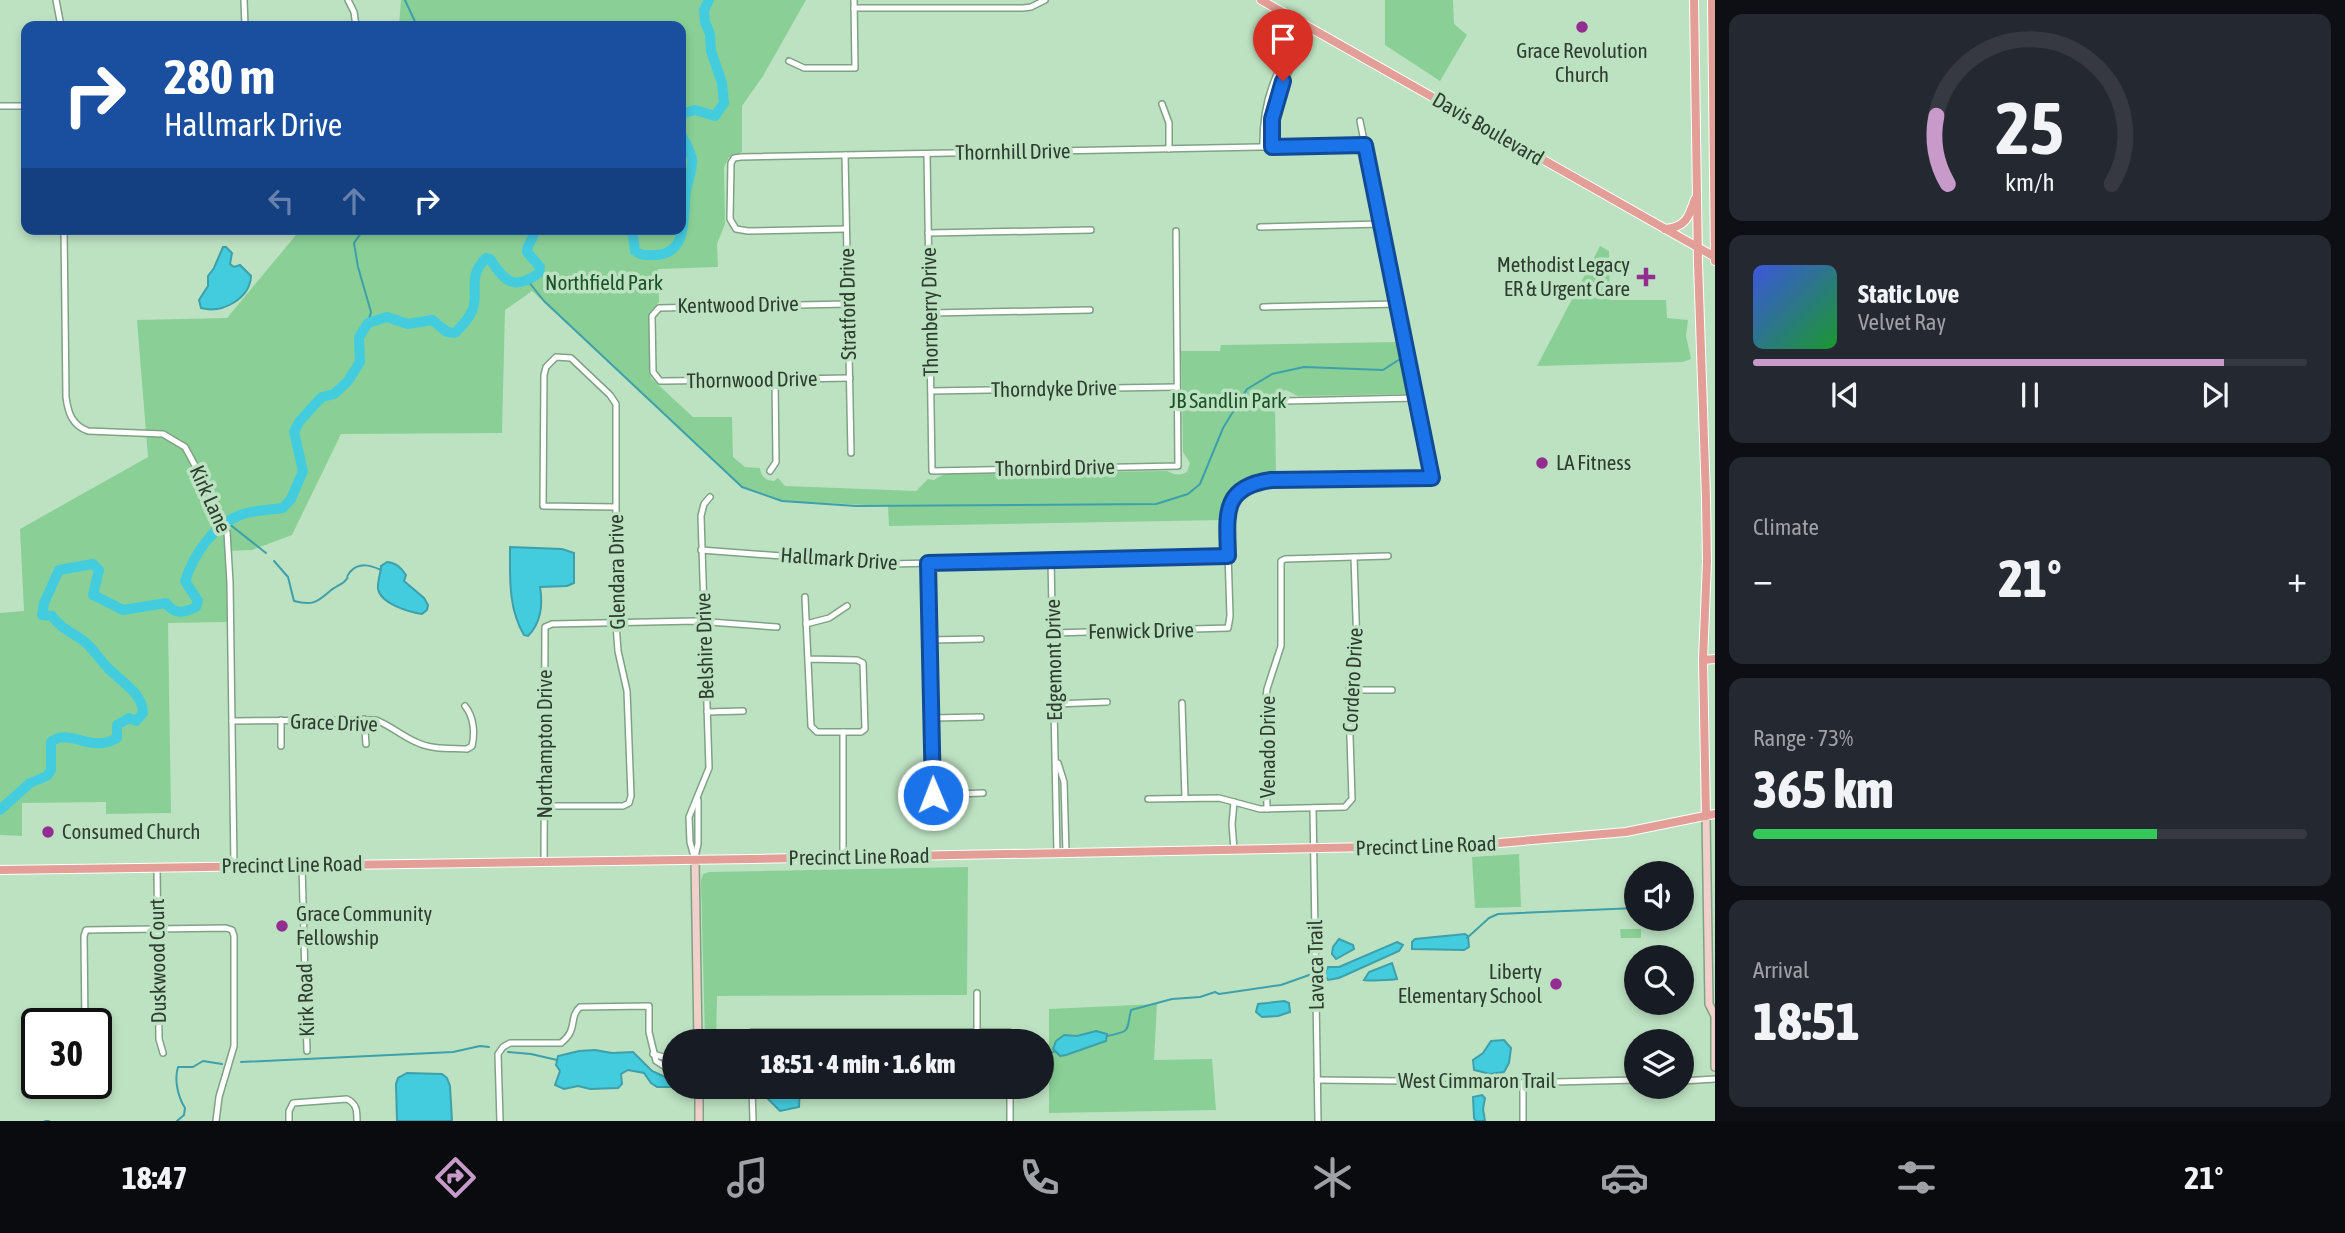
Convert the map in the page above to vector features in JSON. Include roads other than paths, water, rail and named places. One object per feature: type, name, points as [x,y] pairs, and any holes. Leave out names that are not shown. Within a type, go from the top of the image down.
[{"type":"main road","name":"Davis Boulevard","points":[[1261,0],[1715,258]]},
{"type":"main road","points":[[1694,0],[1698,247],[1711,507],[1703,660],[1712,901],[1709,1004],[1715,1013],[1715,1068]]},
{"type":"main road","points":[[1712,0],[1715,258]]},
{"type":"main road","points":[[1664,229],[1681,225],[1689,218],[1698,190]]},
{"type":"main road","points":[[1703,660],[1715,659]]},
{"type":"main road","name":"Precinct Line Road","points":[[0,870],[843,858],[1476,845],[1626,832],[1710,815]]},
{"type":"main road","points":[[695,860],[698,1029]]},
{"type":"main road","points":[[699,1099],[699,1121]]},
{"type":"street","points":[[56,0],[60,21]]},
{"type":"street","points":[[244,0],[245,21]]},
{"type":"street","points":[[348,0],[355,21]]},
{"type":"street","points":[[789,61],[804,68],[855,68],[854,0]]},
{"type":"street","points":[[854,8],[1023,8],[1045,0]]},
{"type":"street","points":[[1272,147],[1272,119],[1278,93],[1307,26]]},
{"type":"street","points":[[1262,147],[1264,117],[1271,87],[1307,26]]},
{"type":"street","points":[[1162,104],[1169,123],[1169,149]]},
{"type":"street","points":[[0,106],[21,106]]},
{"type":"street","points":[[1228,556],[1229,508],[1241,488],[1253,483],[1271,480],[1432,478],[1360,121]]},
{"type":"street","name":"Thornhill Drive","points":[[846,229],[736,229],[730,219],[729,169],[734,159],[1365,145]]},
{"type":"street","name":"Thornberry Drive","points":[[927,154],[932,471]]},
{"type":"street","name":"Stratford Drive","points":[[845,155],[851,453]]},
{"type":"street","points":[[1260,228],[1381,224]]},
{"type":"street","points":[[929,233],[1091,230]]},
{"type":"street","points":[[1175,230],[1177,387]]},
{"type":"street","name":"Kirk Lane","points":[[64,235],[65,397],[71,417],[79,428],[88,431],[149,432],[171,437],[189,452],[227,532],[234,866]]},
{"type":"street","name":"Kentwood Drive","points":[[656,377],[653,372],[652,316],[659,308],[848,304]]},
{"type":"street","points":[[1263,307],[1397,304]]},
{"type":"street","points":[[930,313],[1090,310]]},
{"type":"street","name":"Glendara Drive","points":[[545,806],[624,806],[629,803],[631,796],[627,691],[618,651],[616,624],[616,507],[616,404],[610,394],[576,363],[566,356],[555,357],[546,367],[544,375],[543,506],[616,507]]},
{"type":"street","name":"Thornwood Drive","points":[[656,377],[660,381],[850,378]]},
{"type":"street","points":[[770,471],[776,462],[775,379]]},
{"type":"street","name":"Thorndyke Drive","points":[[931,391],[1177,387]]},
{"type":"street","name":"Thornbird Drive","points":[[932,471],[1178,466],[1177,387]]},
{"type":"street","points":[[1285,401],[1416,398]]},
{"type":"street","name":"Belshire Drive","points":[[695,860],[698,844],[698,797],[709,768],[701,550],[702,510],[710,496]]},
{"type":"street","name":"Hallmark Drive","points":[[701,550],[857,562],[928,563],[1228,556]]},
{"type":"street","name":"Fenwick Drive","points":[[1054,633],[1228,628],[1228,556]]},
{"type":"street","points":[[1354,556],[1388,556]]},
{"type":"street","name":"Venado Drive","points":[[1267,809],[1265,708],[1267,689],[1281,646],[1281,561],[1354,556]]},
{"type":"street","name":"Cordero Drive","points":[[1313,808],[1345,807],[1352,799],[1349,690],[1357,649],[1354,556]]},
{"type":"street","name":"Edgemont Drive","points":[[1051,560],[1056,760],[1064,782],[1062,854]]},
{"type":"street","points":[[928,563],[933,795],[983,793]]},
{"type":"street","points":[[805,597],[811,726],[817,732],[861,732],[865,729],[863,663],[857,660],[809,659]]},
{"type":"street","points":[[806,624],[829,618],[848,606]]},
{"type":"street","points":[[616,624],[704,622],[777,627]]},
{"type":"street","name":"Northampton Drive","points":[[544,862],[545,627],[552,624],[616,624]]},
{"type":"street","points":[[930,640],[981,639]]},
{"type":"street","points":[[1349,690],[1392,690]]},
{"type":"street","points":[[1055,704],[1107,702]]},
{"type":"street","points":[[1182,703],[1185,798]]},
{"type":"street","name":"Grace Drive","points":[[232,720],[364,719],[389,725],[417,743],[429,747],[467,749],[472,746],[473,740],[472,715],[465,706]]},
{"type":"street","points":[[707,712],[743,711]]},
{"type":"street","points":[[932,718],[981,717]]},
{"type":"street","points":[[364,719],[366,744]]},
{"type":"street","points":[[281,720],[281,746]]},
{"type":"street","points":[[843,732],[843,858]]},
{"type":"street","points":[[1148,799],[1219,798],[1267,809],[1313,808]]},
{"type":"street","points":[[1234,802],[1234,850]]},
{"type":"street","name":"Lavaca Trail","points":[[1313,808],[1318,1121]]},
{"type":"street","name":"Kirk Road","points":[[302,865],[307,1051]]},
{"type":"street","name":"Duskwood Court","points":[[157,867],[159,1039],[163,1053]]},
{"type":"street","points":[[85,1008],[86,930],[232,930],[234,1046],[219,1097],[216,1121]]},
{"type":"street","points":[[977,993],[977,1029]]},
{"type":"street","points":[[500,1121],[498,1054],[510,1043],[561,1043],[573,1032],[576,1011],[580,1007],[649,1006],[649,1032],[653,1054],[656,1061],[662,1065]]},
{"type":"street","points":[[653,1054],[662,1057]]},
{"type":"street","points":[[1694,1080],[1715,1079]]},
{"type":"street","name":"West Cimmaron Trail","points":[[1317,1080],[1405,1081],[1441,1085],[1624,1080]]},
{"type":"street","points":[[1523,1083],[1524,1121]]},
{"type":"street","points":[[289,1121],[289,1111],[293,1103],[346,1099],[357,1109],[357,1121]]},
{"type":"street","points":[[752,1099],[753,1121]]},
{"type":"street","points":[[1010,1099],[1010,1121]]},
{"type":"water","points":[[223,247],[232,253],[230,264],[234,267],[240,265],[251,276],[249,284],[241,297],[226,306],[218,309],[201,308],[199,300],[208,286],[208,276]]},
{"type":"water","points":[[510,547],[562,549],[574,553],[574,583],[567,586],[540,587],[540,613],[528,636],[524,635],[515,614],[510,581]]},
{"type":"water","points":[[387,562],[400,568],[406,575],[404,581],[424,598],[428,605],[422,614],[396,606],[380,594],[378,587],[381,566]]},
{"type":"water","points":[[1465,934],[1468,936],[1469,947],[1464,950],[1412,949],[1415,939]]},
{"type":"water","points":[[1339,939],[1353,945],[1354,949],[1336,959],[1332,954],[1333,947]]},
{"type":"water","points":[[1397,942],[1403,945],[1399,951],[1339,978],[1328,980],[1324,975],[1328,967],[1339,967]]},
{"type":"water","points":[[1392,963],[1397,979],[1364,980],[1369,972]]},
{"type":"water","points":[[1284,1001],[1289,1003],[1290,1012],[1262,1017],[1256,1012],[1258,1004]]},
{"type":"water","points":[[1096,1031],[1107,1034],[1106,1041],[1066,1055],[1060,1056],[1054,1050],[1056,1041],[1064,1035],[1077,1036]]},
{"type":"water","points":[[1504,1040],[1511,1048],[1509,1063],[1504,1072],[1490,1074],[1474,1070],[1473,1060],[1483,1053],[1491,1041]]},
{"type":"water","points":[[579,1051],[633,1052],[652,1071],[662,1076],[662,1087],[651,1083],[644,1073],[628,1070],[621,1074],[622,1084],[618,1088],[590,1089],[578,1086],[564,1089],[555,1085],[560,1071],[556,1065],[558,1056]]},
{"type":"water","points":[[407,1073],[442,1074],[447,1078],[452,1121],[397,1121],[396,1084],[398,1078]]},
{"type":"water","points":[[1482,1095],[1485,1098],[1485,1121],[1476,1121],[1473,1097]]},
{"type":"water","points":[[768,1099],[799,1099],[799,1107],[780,1111]]},
{"type":"waterway","points":[[405,0],[415,21]]},
{"type":"waterway","points":[[686,113],[695,110],[715,116],[724,103],[722,83],[705,22],[704,10],[709,0]]},
{"type":"waterway","points":[[686,144],[692,163],[686,191]]},
{"type":"waterway","points":[[360,235],[354,243],[371,312],[368,323]]},
{"type":"waterway","points":[[0,810],[30,783],[47,776],[51,770],[51,742],[65,737],[89,742],[107,742],[117,738],[117,725],[129,718],[136,721],[143,713],[135,693],[88,645],[62,627],[52,616],[42,615],[44,603],[59,570],[93,564],[99,570],[93,595],[123,610],[166,603],[173,610],[180,612],[196,607],[198,601],[185,581],[199,551],[213,534],[230,520],[250,512],[283,508],[291,499],[303,471],[294,432],[299,422],[322,397],[334,394],[348,381],[360,362],[359,337],[368,323],[387,317],[408,324],[432,320],[447,332],[455,333],[472,311],[476,272],[486,258],[490,259],[500,273],[516,283],[539,273],[540,267],[527,252],[533,235]]},
{"type":"waterway","points":[[633,235],[635,251],[655,255],[674,248],[681,235]]},
{"type":"waterway","points":[[528,281],[544,301],[742,487],[782,501],[856,506],[1156,504],[1188,494],[1200,484],[1223,428],[1247,389],[1272,374],[1304,367],[1383,370],[1400,359]]},
{"type":"waterway","points":[[228,523],[266,553]]},
{"type":"waterway","points":[[274,561],[288,577],[294,601],[306,603],[322,598],[344,582],[357,567],[369,566],[381,570]]},
{"type":"waterway","points":[[1467,938],[1489,918],[1498,914],[1624,909]]},
{"type":"waterway","points":[[1107,1036],[1126,1029],[1131,1010],[1172,999],[1281,985],[1312,974]]},
{"type":"waterway","points":[[241,1062],[453,1052],[480,1046],[489,1047]]},
{"type":"waterway","points":[[508,1052],[557,1060]]},
{"type":"waterway","points":[[177,1121],[184,1115],[185,1108],[177,1088],[178,1067],[193,1067],[203,1061],[222,1064]]},
{"type":"place","name":"Grace Revolution Church","points":[[1582,27]]},
{"type":"place","name":"Methodist Legacy ER & Urgent Care","points":[[1646,277]]},
{"type":"place","name":"LA Fitness","points":[[1542,463]]},
{"type":"place","name":"Consumed Church","points":[[48,832]]},
{"type":"place","name":"Grace Community Fellowship","points":[[282,926]]},
{"type":"place","name":"Liberty Elementary School","points":[[1556,984]]},
{"type":"park label","name":"Northfield Park","points":[[604,283]]},
{"type":"park label","name":"JB Sandlin Park","points":[[1228,401]]}]
